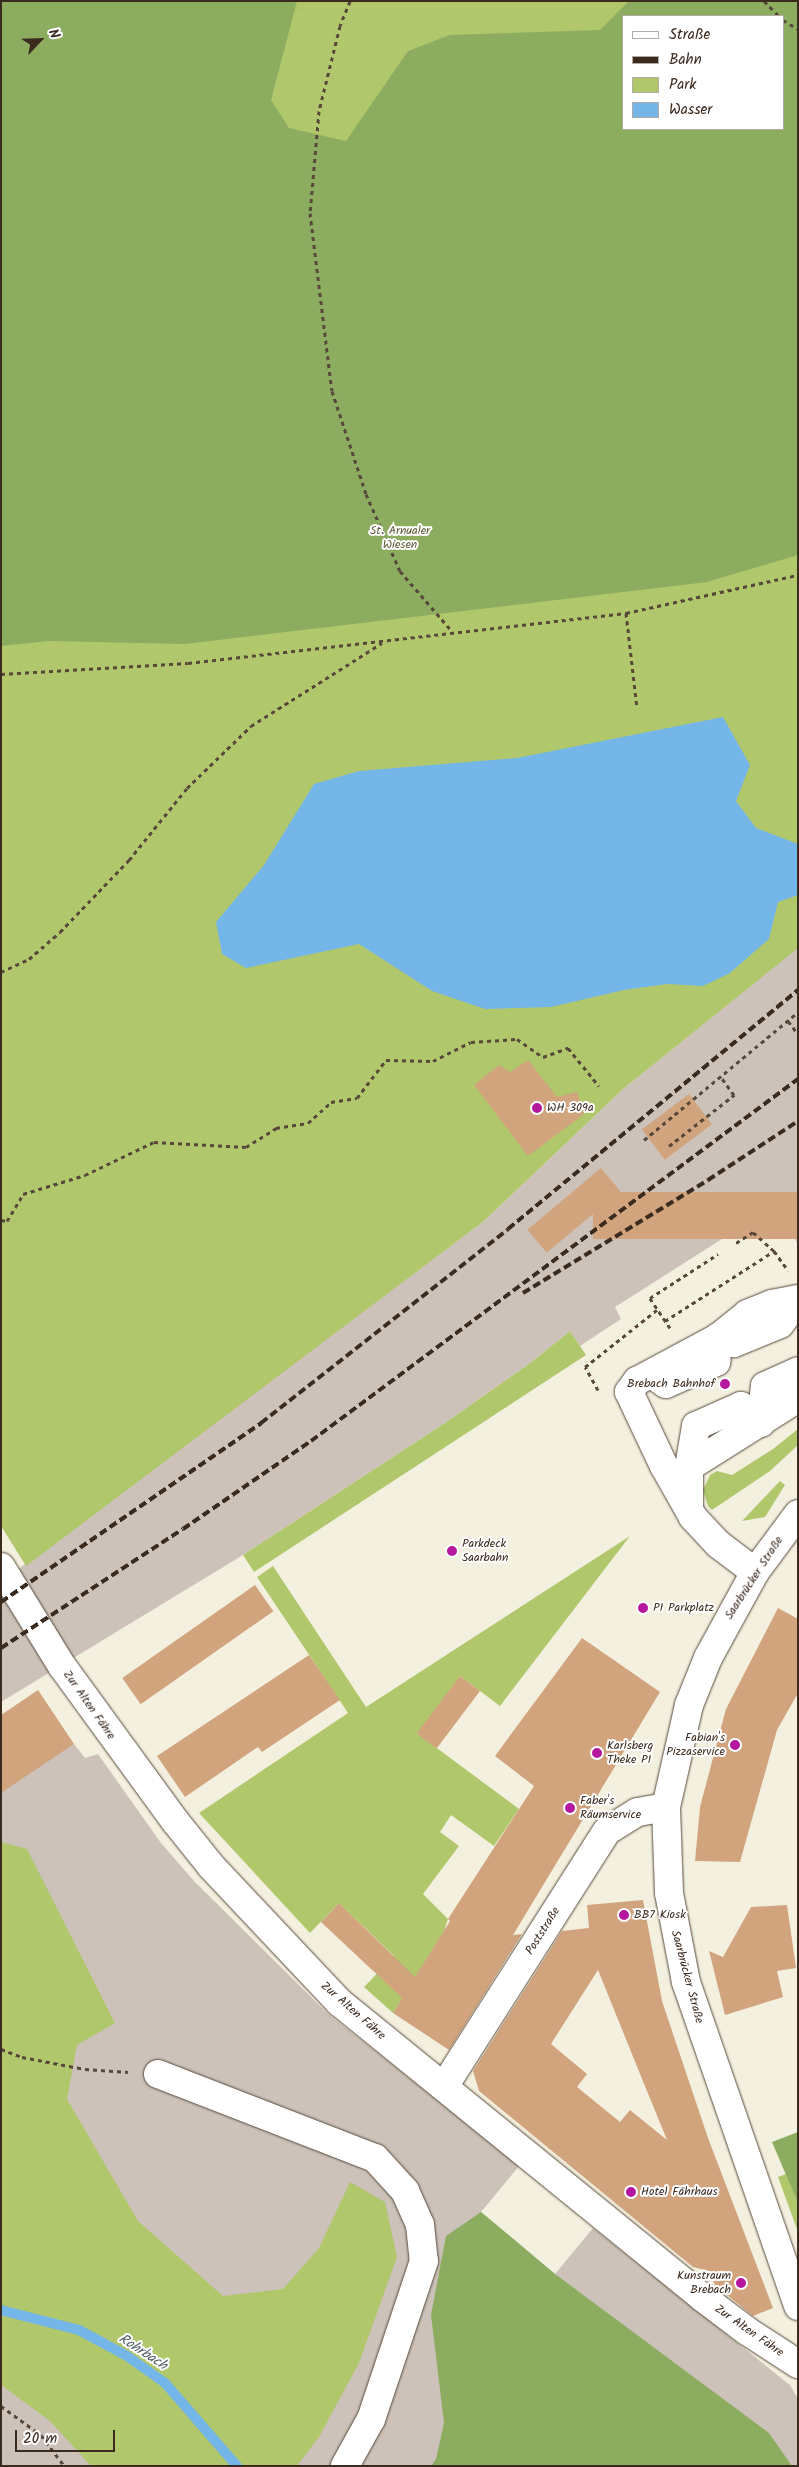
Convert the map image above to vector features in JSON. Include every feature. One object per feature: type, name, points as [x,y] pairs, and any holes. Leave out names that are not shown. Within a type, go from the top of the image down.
[{"type":"street","points":[[755,1572],[718,1544],[689,1510],[664,1466],[629,1392],[637,1381],[719,1337],[734,1343],[780,1324],[796,1292]]},
{"type":"street","points":[[761,1423],[765,1386],[798,1371]]},
{"type":"street","points":[[761,1423],[798,1398]]},
{"type":"street","points":[[689,1510],[689,1467],[696,1426],[741,1406],[761,1423]]},
{"type":"street","name":"Saarbrücker Straße","points":[[798,1514],[755,1572],[724,1625],[696,1688],[671,1774],[666,1807],[669,1893],[686,1982],[798,2306]]},
{"type":"street","name":"Zur Alten Fähre","points":[[1,1567],[62,1666],[125,1756],[211,1866],[339,2002],[445,2085],[702,2298],[772,2349],[798,2364]]},
{"type":"street","name":"Poststraße","points":[[445,2085],[607,1831],[638,1812],[666,1807]]},
{"type":"street","points":[[158,2074],[375,2158],[405,2191],[420,2225],[424,2261],[370,2419],[345,2466]]},
{"type":"path","points":[[350,1],[340,26],[319,111],[310,213],[332,391],[366,494],[400,571],[451,630]]},
{"type":"path","points":[[764,1],[778,15]]},
{"type":"path","points":[[784,21],[798,29]]},
{"type":"path","points":[[1,674],[188,663],[384,641],[451,630],[626,612],[798,575]]},
{"type":"path","points":[[626,612],[637,708]]},
{"type":"path","points":[[1,972],[29,959],[60,932],[130,860],[187,788],[251,726],[384,641]]},
{"type":"path","points":[[644,1140],[798,1012]]},
{"type":"path","points":[[787,1021],[798,1034]]},
{"type":"path","points":[[1,1220],[7,1221],[23,1194],[85,1175],[154,1142],[246,1147],[276,1128],[308,1123],[331,1102],[358,1098],[386,1060],[433,1061],[471,1042],[517,1039],[543,1057],[568,1048],[599,1086]]},
{"type":"path","points":[[669,1146],[734,1095],[721,1077]]},
{"type":"path","points":[[733,1245],[753,1232],[774,1250],[796,1292]]},
{"type":"path","points":[[665,1321],[774,1250]]},
{"type":"path","points":[[672,1331],[650,1298],[718,1254]]},
{"type":"path","points":[[599,1392],[585,1367],[658,1309]]},
{"type":"path","points":[[1,2049],[22,2057],[85,2069],[158,2074]]},
{"type":"path","points":[[1,2406],[40,2435],[64,2466]]},
{"type":"shaded area","points":[[798,947],[798,1244],[774,1206],[615,1307],[621,1319],[580,1346],[570,1331],[529,1364],[445,1423],[243,1555],[1,1702],[1,1582],[484,1221],[623,1089]]},
{"type":"shaded area","points":[[74,1744],[85,1758],[98,1754],[161,1843],[194,1881],[327,2013],[520,2165],[481,2212],[555,2274],[593,2228],[790,2385],[798,2399],[798,2466],[1,2466],[1,1790]]},
{"type":"green space","name":"St. Arnualer Wiesen","points":[[1,1],[798,1],[798,948],[623,1089],[484,1221],[26,1566],[1,1526]]},
{"type":"green space","points":[[1,1],[297,1],[271,100],[289,128],[346,141],[408,51],[450,35],[600,30],[629,1],[798,1],[798,555],[707,582],[185,644],[49,641],[1,646]]},
{"type":"green space","points":[[570,1331],[586,1355],[254,1572],[243,1555],[445,1423],[529,1364]]},
{"type":"green space","points":[[798,1429],[798,1445],[770,1471],[712,1510],[708,1506],[703,1490],[710,1475],[717,1471],[732,1475],[773,1449]]},
{"type":"green space","points":[[780,1481],[785,1485],[765,1517],[742,1521]]},
{"type":"green space","points":[[630,1536],[500,1706],[460,1676],[418,1734],[519,1809],[494,1846],[451,1815],[440,1832],[459,1846],[423,1894],[448,1919],[444,1931],[393,2013],[364,1987],[394,1956],[339,1903],[310,1933],[199,1813],[348,1713],[257,1577],[273,1566],[366,1707]]},
{"type":"green space","points":[[1,1842],[27,1849],[115,2023],[77,2045],[67,2099],[138,2221],[223,2296],[283,2289],[319,2248],[350,2182],[385,2202],[397,2257],[359,2363],[319,2437],[297,2466],[91,2466],[50,2421],[1,2385]]},
{"type":"green space","points":[[798,2132],[798,2203],[772,2142]]},
{"type":"green space","points":[[786,2174],[798,2203],[798,2232],[778,2177]]},
{"type":"green space","points":[[481,2212],[555,2274],[769,2433],[792,2466],[431,2466],[436,2459],[444,2423],[431,2315],[446,2236]]},
{"type":"water","points":[[723,717],[750,765],[736,801],[756,828],[798,844],[798,895],[778,902],[769,939],[730,973],[703,986],[667,984],[624,990],[551,1007],[485,1009],[432,991],[359,944],[246,968],[222,954],[216,922],[264,865],[314,784],[359,771],[517,758]]},
{"type":"building","name":"WH 309a","points":[[528,1060],[557,1097],[577,1092],[584,1114],[528,1156],[474,1085],[499,1065],[510,1072]]},
{"type":"building","points":[[689,1094],[712,1124],[665,1160],[642,1130]]},
{"type":"building","points":[[601,1168],[620,1191],[547,1253],[527,1230]]},
{"type":"building","points":[[593,1192],[798,1192],[798,1239],[593,1239]]},
{"type":"building","points":[[255,1585],[273,1611],[141,1704],[122,1678]]},
{"type":"building","points":[[778,1608],[798,1619],[798,1693],[777,1730],[740,1862],[695,1861],[700,1807],[726,1709]]},
{"type":"building","points":[[582,1638],[660,1692],[513,1935],[522,1934],[449,2050],[393,2013],[402,1998],[321,1922],[339,1903],[415,1977],[450,1921],[448,1919],[534,1786],[495,1756]]},
{"type":"building","points":[[309,1655],[340,1700],[262,1752],[258,1747],[185,1797],[157,1756]]},
{"type":"building","points":[[460,1676],[480,1691],[437,1749],[417,1734]]},
{"type":"building","points":[[38,1690],[74,1744],[1,1793],[1,1715]]},
{"type":"building","points":[[643,1900],[662,2001],[708,2138],[773,2308],[753,2316],[715,2285],[709,2271],[693,2267],[479,2091],[473,2071],[562,1931],[589,1928],[587,1905]],"holes":[[[598,1970],[667,2140],[630,2110],[620,2122],[577,2087],[587,2074],[551,2044]]]},
{"type":"building","points":[[787,1905],[796,1968],[777,1971],[783,1997],[725,2015],[709,1951],[723,1957],[751,1907]]},
{"type":"waterway","name":"Rohrbach","points":[[1,2310],[79,2330],[127,2356],[165,2383],[237,2466]]},
{"type":"railway","points":[[1,1602],[261,1423],[508,1229],[798,990]]},
{"type":"railway","points":[[1,1648],[183,1529],[311,1441],[798,1079]]},
{"type":"railway","points":[[523,1293],[708,1180],[798,1121]]},
{"type":"place","name":"WH 309a","points":[[537,1108]]},
{"type":"place","name":"Brebach Bahnhof","points":[[725,1384]]},
{"type":"place","name":"Parkdeck Saarbahn","points":[[452,1551]]},
{"type":"place","name":"P1 Parkplatz","points":[[643,1608]]},
{"type":"place","name":"Fabian's Pizzaservice","points":[[735,1745]]},
{"type":"place","name":"Karlsberg Theke P1","points":[[597,1753]]},
{"type":"place","name":"Faber's Räumservice","points":[[570,1808]]},
{"type":"place","name":"BB7 Kiosk","points":[[624,1915]]},
{"type":"place","name":"Hotel Fährhaus","points":[[631,2192]]},
{"type":"place","name":"Kunstraum Brebach","points":[[741,2283]]}]
